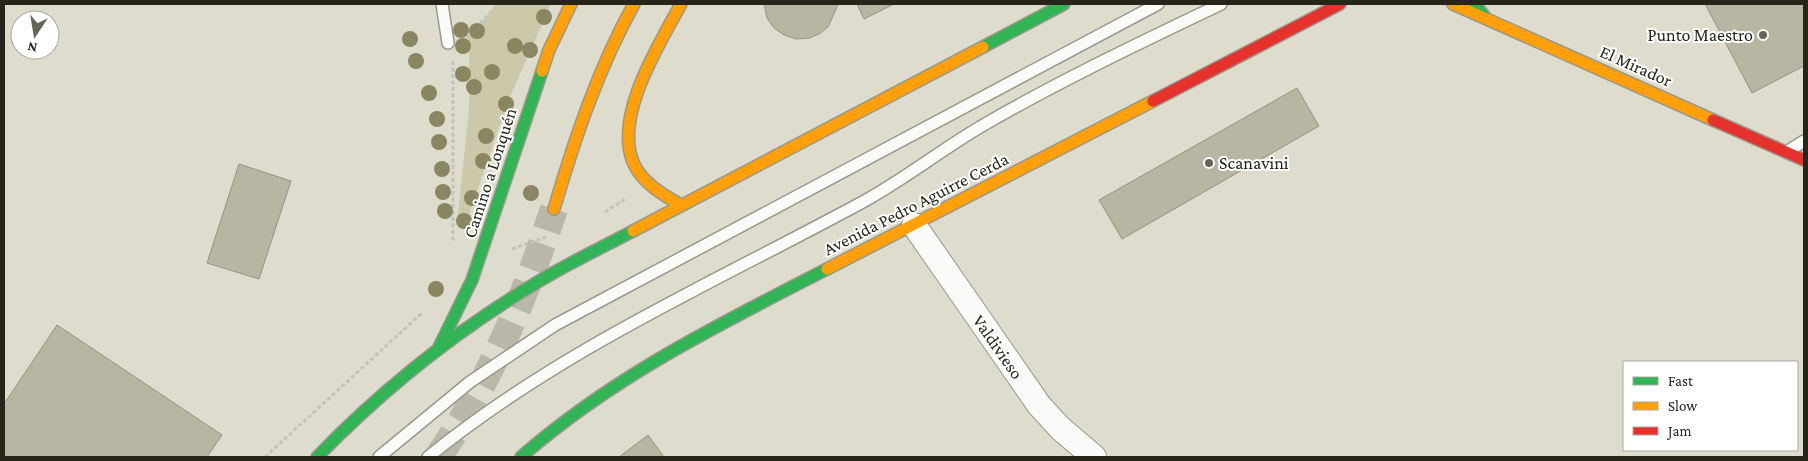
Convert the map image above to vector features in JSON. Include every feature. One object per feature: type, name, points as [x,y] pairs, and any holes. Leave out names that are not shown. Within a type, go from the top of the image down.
[{"type":"main road","name":"Camino a Lonquén","points":[[438,351],[479,260],[549,50],[571,4]]},
{"type":"main road","points":[[554,209],[584,113],[602,67],[634,4]]},
{"type":"main road","points":[[681,4],[643,84],[632,114],[627,140],[629,152],[639,172],[661,193],[681,205]]},
{"type":"main road","points":[[317,457],[362,413],[438,351],[484,316],[537,282],[1064,4]]},
{"type":"main road","name":"Avenida Pedro Aguirre Cerda","points":[[521,457],[582,407],[660,357],[1340,4]]},
{"type":"main road","name":"El Mirador","points":[[1453,4],[1804,160]]},
{"type":"main road","points":[[1475,4],[1485,17]]},
{"type":"street","name":"Valdivieso","points":[[914,225],[1039,404],[1060,428],[1094,457]]},
{"type":"lane","points":[[442,4],[451,48]]},
{"type":"lane","points":[[379,457],[470,382],[555,325],[1158,4]]},
{"type":"lane","points":[[428,457],[488,412],[560,363],[625,326],[861,203],[965,136],[1015,107],[1221,4]]},
{"type":"lane","points":[[1787,152],[1804,141]]},
{"type":"path","points":[[460,46],[498,4]]},
{"type":"path","points":[[451,48],[454,254],[479,260]]},
{"type":"shaded area","points":[[497,4],[551,4],[509,99],[464,229],[457,223],[469,110],[469,38]]},
{"type":"building","points":[[764,4],[837,4],[837,7],[828,27],[819,34],[809,38],[796,39],[784,35],[774,28],[767,18]]},
{"type":"building","points":[[857,4],[894,4],[864,19]]},
{"type":"building","name":"Punto Maestro","points":[[1705,4],[1804,4],[1804,66],[1752,93]]},
{"type":"building","name":"Scanavini","points":[[1297,88],[1319,126],[1122,239],[1099,200]]},
{"type":"building","points":[[239,164],[291,181],[259,279],[207,263]]},
{"type":"building","points":[[57,325],[222,435],[207,457],[4,457],[4,404]]},
{"type":"building","points":[[648,435],[664,457],[619,457]]},
{"type":"tunnel","points":[[438,457],[474,399],[505,338],[531,274],[554,209]]},
{"type":"traffic: fast","points":[[983,47],[1064,4]]},
{"type":"traffic: fast","points":[[1475,4],[1485,17]]},
{"type":"traffic: fast","points":[[439,347],[472,280],[542,71]]},
{"type":"traffic: fast","points":[[317,457],[367,408],[449,341],[548,276],[633,231]]},
{"type":"traffic: fast","points":[[521,457],[556,428],[630,377],[747,310],[827,269]]},
{"type":"traffic: slow","points":[[542,71],[549,50],[571,4]]},
{"type":"traffic: slow","points":[[554,209],[588,104],[609,53],[634,4]]},
{"type":"traffic: slow","points":[[681,4],[651,60],[634,102],[629,123],[629,143],[633,162],[641,176],[660,192],[681,205]]},
{"type":"traffic: slow","points":[[1453,4],[1713,120]]},
{"type":"traffic: slow","points":[[633,231],[983,47]]},
{"type":"traffic: slow","points":[[827,269],[1153,101]]},
{"type":"traffic: jam","points":[[1153,101],[1340,4]]},
{"type":"traffic: jam","points":[[1713,120],[1804,160]]},
{"type":"place","name":"Punto Maestro","points":[[1763,35]]},
{"type":"place","name":"Scanavini","points":[[1209,163]]}]
